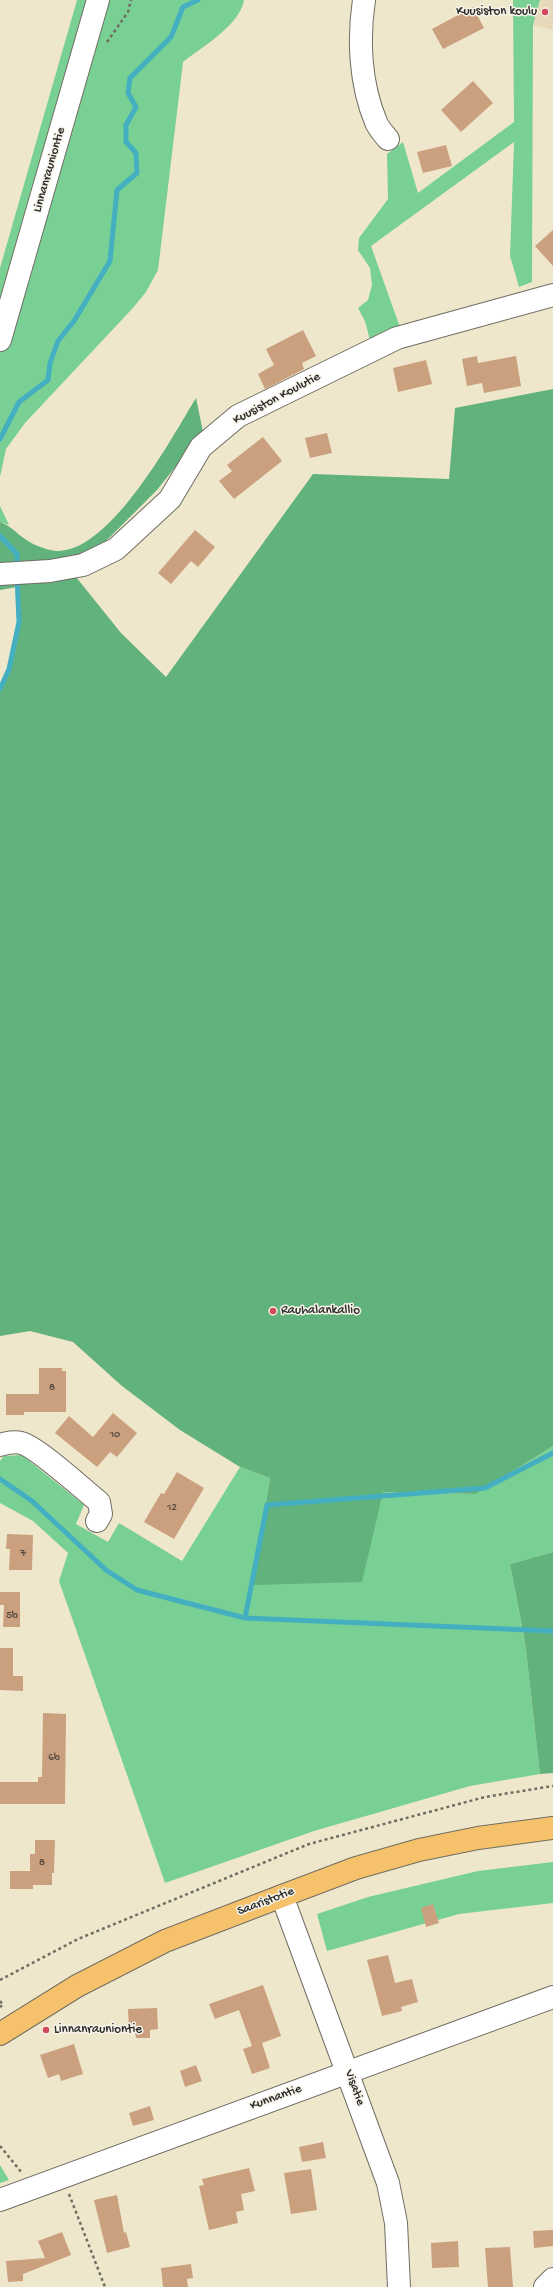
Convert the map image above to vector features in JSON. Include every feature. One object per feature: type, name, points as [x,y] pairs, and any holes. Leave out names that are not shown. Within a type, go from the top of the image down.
[{"type":"main road","name":"Saaristotie","points":[[0,2034],[76,1986],[165,1941],[356,1868],[419,1850],[478,1838],[553,1828]]},
{"type":"street","name":"Linnanrauniontie","points":[[0,340],[98,0]]},
{"type":"street","points":[[364,0],[361,47],[365,85],[376,122],[388,139]]},
{"type":"street","name":"Kuusiston Koulutie","points":[[0,574],[50,572],[83,565],[116,549],[170,499],[201,447],[238,416],[397,338],[553,295]]},
{"type":"street","points":[[0,1445],[10,1442],[23,1443],[35,1450],[99,1502],[101,1514],[97,1521]]},
{"type":"street","name":"Visatie","points":[[282,1896],[348,2071],[388,2183],[396,2223],[399,2287]]},
{"type":"street","name":"Kunnantie","points":[[0,2200],[553,1996]]},
{"type":"street","points":[[545,2287],[553,2279]]},
{"type":"path","points":[[0,1980],[78,1939],[309,1844],[485,1797],[553,1786]]},
{"type":"path","points":[[0,2001],[3,2005],[0,2007]]},
{"type":"path","points":[[0,2146],[33,2188]]},
{"type":"path","points":[[63,2177],[105,2287]]},
{"type":"shaded area","name":"Kuusiston koulu","points":[[540,0],[553,0],[553,30],[533,25]]},
{"type":"green space","points":[[77,0],[244,0],[241,9],[228,27],[183,62],[158,270],[146,292],[132,309],[25,423],[6,449],[0,477],[0,268]]},
{"type":"green space","points":[[513,0],[540,0],[533,25],[532,282],[519,287],[510,256],[514,142],[371,246],[402,333],[371,344],[365,321],[358,308],[368,300],[372,285],[370,268],[358,250],[359,238],[388,199],[387,154],[403,142],[418,193],[514,122]]},
{"type":"green space","points":[[553,389],[553,1446],[476,1494],[383,1492],[362,1582],[253,1585],[270,1478],[240,1467],[180,1430],[122,1386],[73,1342],[30,1331],[0,1336],[0,689],[13,652],[17,627],[18,601],[17,587],[0,590],[0,522],[30,543],[50,550],[71,549],[93,537],[114,518],[135,494],[154,467],[196,398],[203,432],[157,490],[106,541],[78,560],[76,577],[121,633],[166,677],[313,474],[449,479],[455,408]]},
{"type":"green space","points":[[0,506],[9,525],[0,522]]},
{"type":"green space","points":[[553,1446],[553,1552],[510,1564],[525,1642],[540,1774],[470,1786],[314,1831],[165,1883],[59,1581],[68,1553],[33,1521],[0,1503],[0,1461],[4,1456],[22,1455],[84,1505],[76,1524],[108,1542],[119,1523],[182,1561],[240,1467],[270,1478],[253,1585],[383,1492],[476,1494]]},
{"type":"green space","points":[[553,1552],[553,1773],[540,1774],[525,1642],[510,1564]]},
{"type":"green space","points":[[553,1862],[553,1903],[459,1914],[327,1951],[317,1914],[368,1897],[478,1871]]},
{"type":"green space","points":[[0,2165],[9,2180],[0,2183]]},
{"type":"building","points":[[473,7],[484,28],[443,49],[432,29]]},
{"type":"building","points":[[473,81],[493,103],[461,132],[441,110]]},
{"type":"building","points":[[446,145],[452,166],[423,173],[417,152]]},
{"type":"building","points":[[553,230],[553,266],[535,246]]},
{"type":"building","points":[[303,330],[316,356],[302,363],[304,369],[265,389],[258,374],[274,365],[266,349]]},
{"type":"building","points":[[477,356],[478,363],[516,356],[521,386],[484,393],[482,383],[467,386],[462,359]]},
{"type":"building","points":[[426,360],[432,384],[398,392],[393,368]]},
{"type":"building","points":[[327,433],[332,453],[310,458],[305,438]]},
{"type":"building","points":[[263,437],[282,461],[234,499],[219,481],[232,471],[227,465]]},
{"type":"building","points":[[195,530],[215,547],[198,567],[191,561],[171,584],[158,573]]},
{"type":"building","points":[[39,1368],[62,1368],[62,1371],[66,1371],[66,1412],[24,1412],[24,1415],[6,1415],[6,1394],[39,1394]]},
{"type":"building","points":[[113,1413],[137,1433],[117,1457],[110,1452],[97,1467],[55,1433],[69,1416],[93,1437]]},
{"type":"building","points":[[177,1472],[204,1488],[174,1539],[144,1522],[161,1493],[164,1494]]},
{"type":"building","points":[[7,1534],[33,1535],[32,1570],[9,1570],[10,1549],[6,1549]]},
{"type":"building","points":[[0,1592],[20,1592],[20,1627],[3,1627],[4,1605],[0,1605]]},
{"type":"building","points":[[0,1648],[13,1648],[13,1676],[23,1676],[23,1691],[0,1690]]},
{"type":"building","points":[[43,1713],[66,1714],[65,1804],[0,1804],[0,1782],[38,1782],[38,1777],[42,1777]]},
{"type":"building","points":[[35,1840],[55,1840],[52,1885],[33,1885],[33,1889],[10,1889],[10,1871],[30,1871],[30,1854],[35,1854]]},
{"type":"building","points":[[433,1904],[439,1923],[426,1927],[421,1908]]},
{"type":"building","points":[[388,1955],[395,1983],[412,1979],[418,2002],[401,2007],[402,2011],[382,2016],[367,1960]]},
{"type":"building","points":[[263,1985],[281,2036],[262,2043],[270,2068],[252,2074],[243,2049],[252,2046],[239,2010],[215,2019],[209,2004]]},
{"type":"building","points":[[157,2008],[158,2029],[150,2030],[150,2038],[136,2038],[135,2031],[129,2031],[128,2009]]},
{"type":"building","points":[[74,2044],[83,2074],[61,2081],[59,2074],[48,2078],[40,2055]]},
{"type":"building","points":[[196,2065],[202,2081],[185,2087],[180,2071]]},
{"type":"building","points":[[150,2106],[154,2120],[133,2126],[129,2113]]},
{"type":"building","points":[[323,2142],[326,2158],[302,2162],[299,2147]]},
{"type":"building","points":[[249,2168],[255,2191],[241,2194],[244,2210],[236,2212],[238,2223],[209,2230],[199,2186],[204,2185],[202,2179]]},
{"type":"building","points":[[311,2169],[317,2210],[291,2214],[284,2173]]},
{"type":"building","points":[[117,2195],[124,2233],[126,2232],[130,2247],[107,2253],[94,2200]]},
{"type":"building","points":[[553,2230],[553,2246],[534,2248],[533,2231]]},
{"type":"building","points":[[62,2232],[71,2255],[23,2274],[23,2281],[8,2282],[6,2261],[45,2258],[38,2241]]},
{"type":"building","points":[[458,2241],[459,2267],[432,2268],[431,2243]]},
{"type":"building","points":[[510,2247],[513,2287],[488,2287],[485,2248]]},
{"type":"building","points":[[191,2264],[193,2278],[187,2279],[188,2287],[163,2287],[161,2268]]},
{"type":"waterway","points":[[0,439],[19,402],[48,380],[50,363],[58,341],[74,321],[110,261],[117,190],[137,173],[136,153],[126,142],[126,125],[136,107],[128,93],[130,78],[171,37],[183,7],[198,0]]},
{"type":"waterway","points":[[0,536],[17,554],[17,567]]},
{"type":"waterway","points":[[0,689],[9,669],[19,622],[17,577]]},
{"type":"waterway","points":[[245,1618],[267,1505],[485,1488],[553,1453]]},
{"type":"waterway","points":[[0,1479],[32,1501],[106,1570],[137,1590],[245,1618],[553,1631]]},
{"type":"place","name":"Kuusiston koulu","points":[[545,12]]},
{"type":"place","name":"Rauhalankallio","points":[[273,1311]]},
{"type":"place","name":"Linnanrauniontie","points":[[46,2030]]}]
